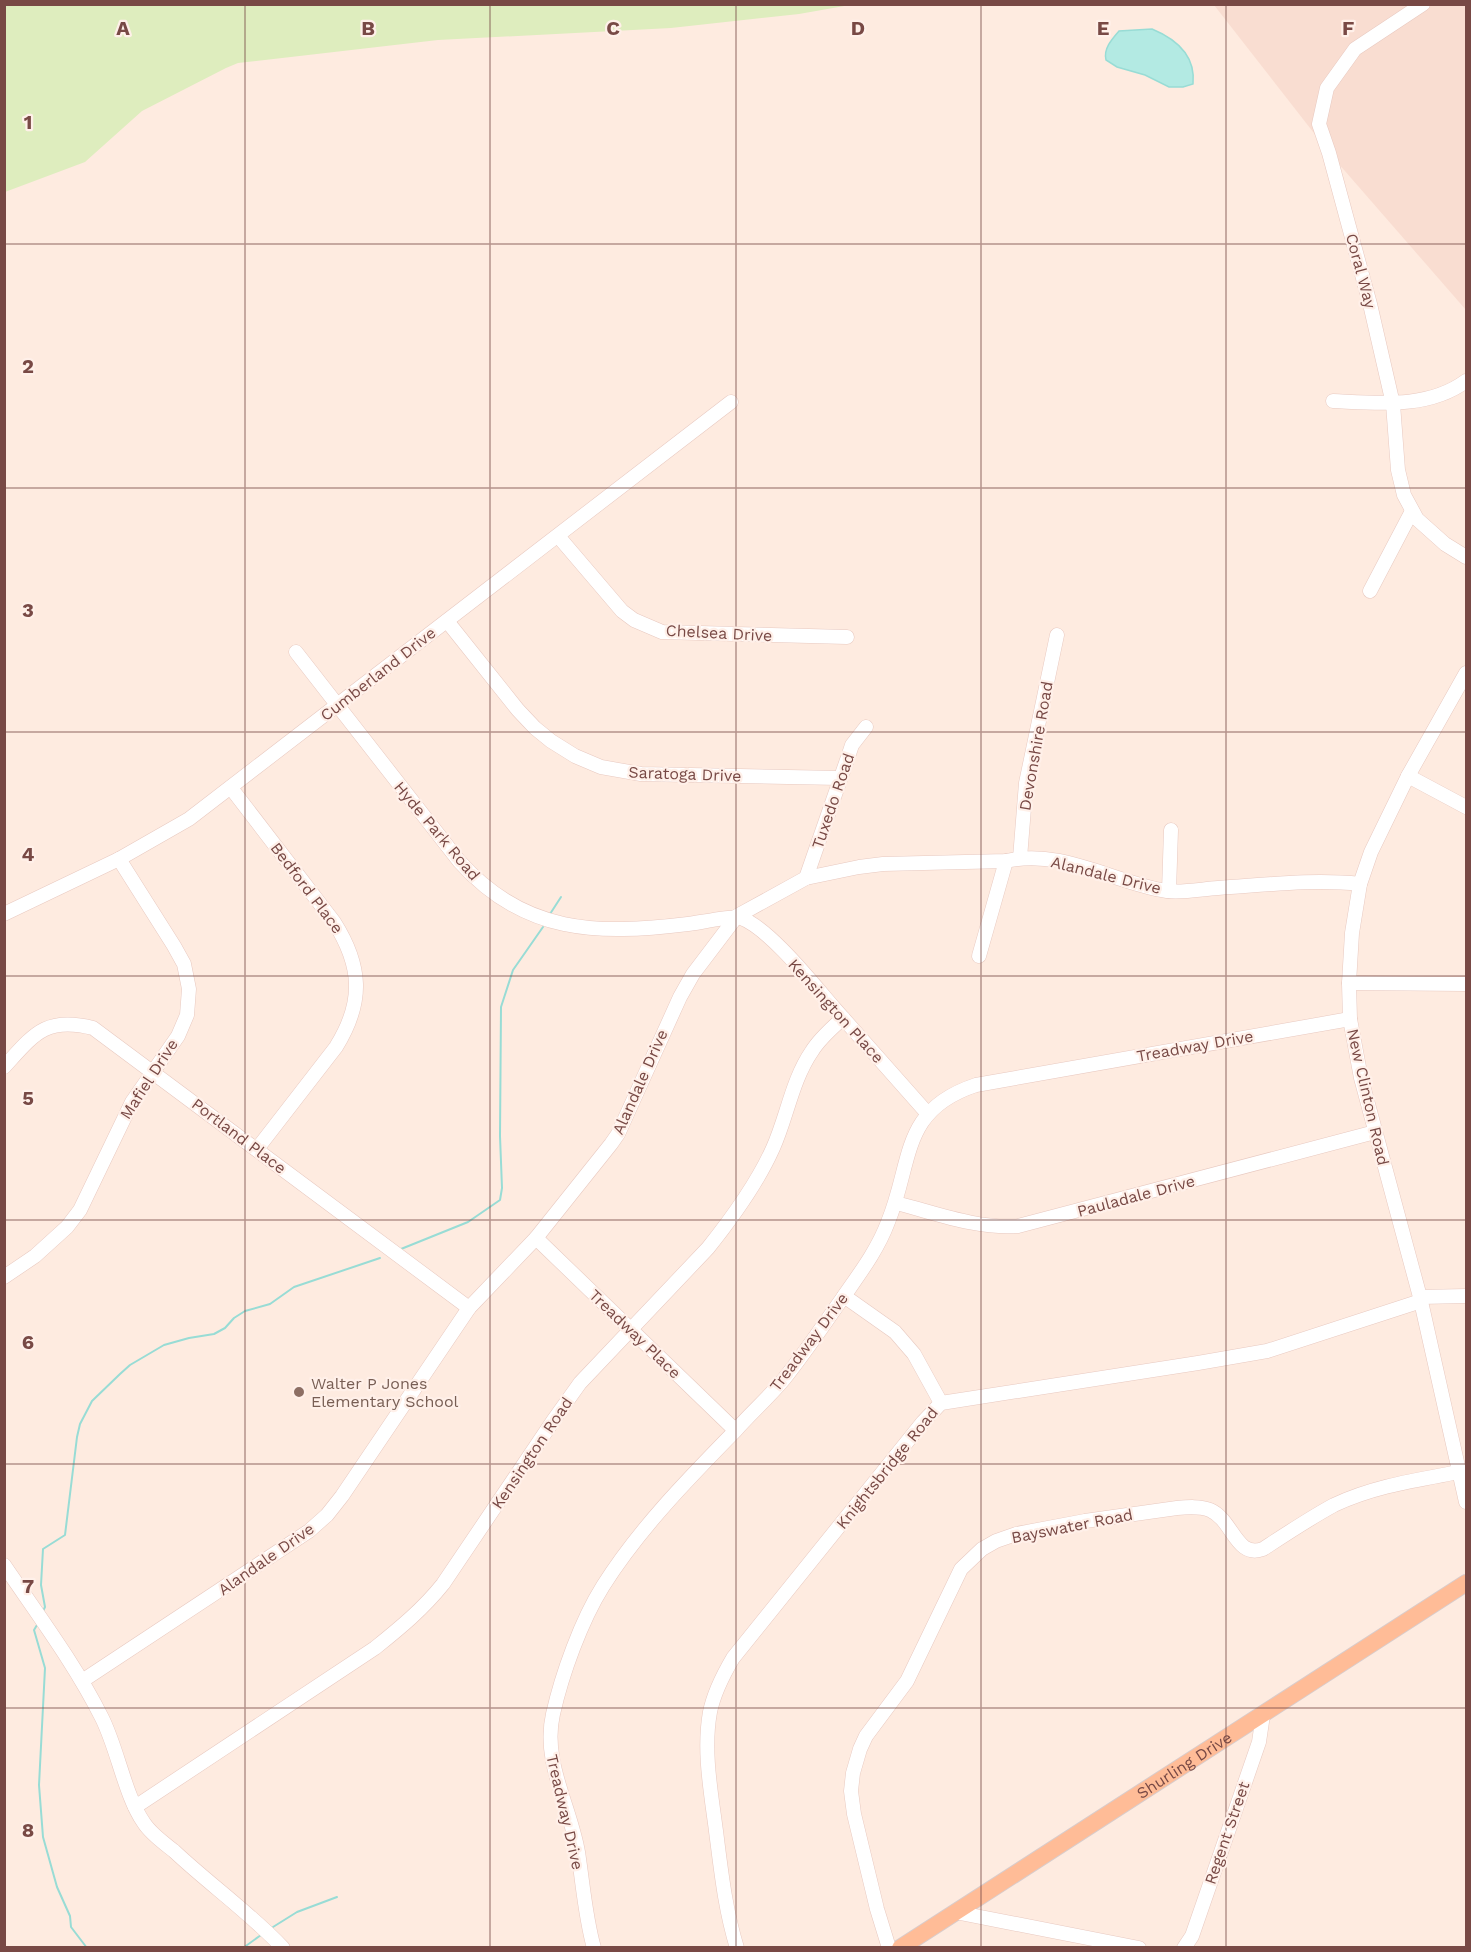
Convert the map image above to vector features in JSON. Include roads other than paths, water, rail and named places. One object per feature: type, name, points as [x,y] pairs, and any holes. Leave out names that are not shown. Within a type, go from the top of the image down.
[{"type":"main road","name":"Shurling Drive","points":[[900,1947],[1467,1583]]},
{"type":"street","name":"Coral Way","points":[[1423,4],[1355,49],[1327,88],[1319,124],[1370,304],[1393,404],[1398,470],[1404,495],[1417,519],[1445,544],[1467,557]]},
{"type":"street","points":[[1333,400],[1393,404],[1436,395],[1467,381]]},
{"type":"street","name":"Cumberland Drive","points":[[4,914],[171,831],[231,788],[731,402]]},
{"type":"street","points":[[1370,591],[1412,511]]},
{"type":"street","name":"Chelsea Drive","points":[[558,536],[622,611],[634,620],[662,632],[704,635],[847,637]]},
{"type":"street","name":"Saratoga Drive","points":[[447,621],[535,728],[567,751],[601,767],[641,774],[840,778]]},
{"type":"street","name":"Devonshire Road","points":[[1020,858],[1026,783],[1057,635]]},
{"type":"street","name":"Hyde Park Road","points":[[296,652],[459,861],[488,890],[515,908],[556,924],[606,928],[677,926],[737,916]]},
{"type":"street","name":"New Clinton Road","points":[[1467,673],[1408,776],[1380,831],[1360,884],[1352,933],[1349,983],[1350,1019],[1356,1059],[1421,1299],[1467,1502]]},
{"type":"street","name":"Tuxedo Road","points":[[806,878],[852,745],[866,727]]},
{"type":"street","points":[[1408,776],[1467,807]]},
{"type":"street","name":"Bedford Place","points":[[231,788],[346,941],[354,964],[356,988],[351,1018],[336,1047],[257,1149]]},
{"type":"street","points":[[1169,891],[1171,830]]},
{"type":"street","name":"Mafiel Drive","points":[[4,1277],[34,1256],[67,1227],[80,1210],[132,1102],[178,1036],[187,1015],[189,989],[184,964],[119,858]]},
{"type":"street","name":"Alandale Drive","points":[[82,1681],[309,1531],[327,1515],[469,1308],[536,1238],[618,1134],[680,997],[737,916],[806,878],[883,864],[1006,861],[1020,858],[1068,862],[1169,891],[1328,881],[1360,884]]},
{"type":"street","points":[[979,956],[1006,861]]},
{"type":"street","name":"Kensington Place","points":[[737,916],[753,924],[800,969],[928,1114]]},
{"type":"street","points":[[1349,983],[1467,984]]},
{"type":"street","name":"Kensington Road","points":[[135,1807],[375,1648],[426,1605],[443,1584],[580,1383],[708,1248],[727,1224],[772,1151],[801,1069],[828,1032],[843,1018]]},
{"type":"street","name":"Treadway Drive","points":[[594,1947],[586,1916],[573,1830],[550,1755],[549,1742],[553,1711],[585,1620],[602,1587],[625,1553],[784,1379],[844,1296],[875,1249],[896,1203],[907,1151],[914,1135],[928,1114],[951,1096],[976,1085],[1350,1019]]},
{"type":"street","name":"Portland Place","points":[[4,1067],[35,1034],[48,1027],[70,1023],[93,1028],[154,1071],[469,1308]]},
{"type":"street","name":"Pauladale Drive","points":[[896,1203],[972,1223],[997,1227],[1033,1224],[1375,1132]]},
{"type":"street","name":"Treadway Place","points":[[536,1238],[735,1430]]},
{"type":"street","points":[[844,1296],[895,1332],[914,1354],[941,1403]]},
{"type":"street","name":"Knightsbridge Road","points":[[737,1947],[724,1890],[708,1764],[708,1730],[715,1695],[733,1658],[941,1403],[1210,1362],[1267,1351],[1421,1299],[1467,1296]]},
{"type":"street","name":"Bayswater Road","points":[[889,1947],[854,1814],[851,1791],[853,1773],[866,1736],[907,1681],[961,1569],[982,1549],[996,1541],[1032,1530],[1177,1508],[1200,1507],[1211,1510],[1221,1517],[1246,1550],[1254,1552],[1263,1549],[1335,1505],[1365,1493],[1394,1484],[1460,1472]]},
{"type":"street","points":[[4,1565],[82,1681],[111,1738],[135,1807],[145,1825],[185,1862],[252,1917],[283,1947]]},
{"type":"street","name":"Regent Street","points":[[1184,1947],[1192,1935],[1259,1742],[1263,1715]]},
{"type":"street","points":[[955,1912],[1139,1947]]},
{"type":"water","points":[[1152,29],[1183,49],[1191,65],[1193,84],[1169,87],[1145,75],[1117,67],[1106,60],[1107,48],[1119,31]]},
{"type":"waterway","points":[[4,6],[8,4]]},
{"type":"waterway","points":[[550,914],[561,897]]},
{"type":"waterway","points":[[401,1249],[468,1222],[500,1200],[502,1188],[501,1007],[513,970],[543,927]]},
{"type":"waterway","points":[[43,1611],[45,1607],[41,1585],[43,1549],[65,1535],[77,1437],[80,1424],[92,1401],[130,1365],[164,1345],[214,1334],[245,1311],[270,1304],[294,1287],[380,1258]]},
{"type":"waterway","points":[[37,1625],[34,1630],[45,1668],[39,1785],[43,1837],[57,1887],[70,1916],[71,1927],[87,1948]]},
{"type":"waterway","points":[[273,1927],[297,1912],[337,1897]]},
{"type":"waterway","points":[[243,1948],[261,1935]]},
{"type":"place","name":"Walter P Jones Elementary School","points":[[299,1392]]}]
